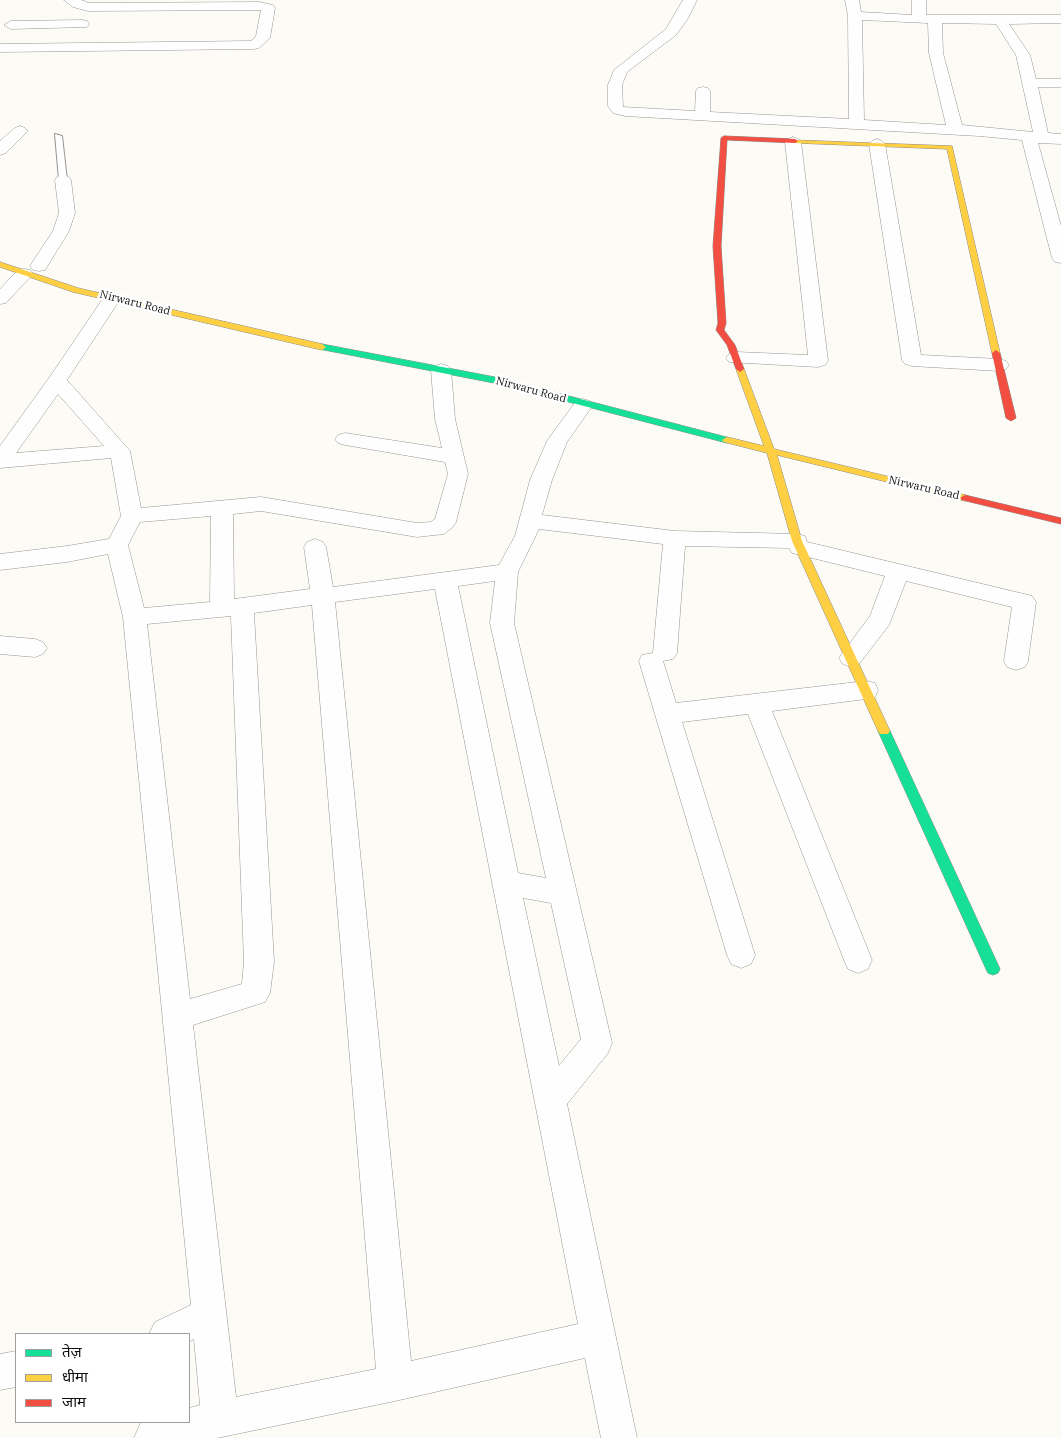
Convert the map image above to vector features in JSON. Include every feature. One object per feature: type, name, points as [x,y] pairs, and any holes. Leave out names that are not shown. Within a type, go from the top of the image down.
[{"type":"street","points":[[0,48],[74,48],[190,41],[254,45],[263,38],[268,8],[266,3],[145,3],[88,6],[71,0]]},
{"type":"street","points":[[690,0],[680,20],[670,32],[621,70],[615,85],[615,106],[626,112],[702,116],[781,113],[857,124],[955,129],[1061,139]]},
{"type":"street","points":[[852,0],[855,16],[857,124]]},
{"type":"street","points":[[919,0],[919,19]]},
{"type":"street","points":[[201,22],[209,3]]},
{"type":"street","points":[[70,64],[88,6]]},
{"type":"street","points":[[986,7],[1023,55],[1029,82],[1036,138],[1061,258]]},
{"type":"street","points":[[855,16],[935,20],[1061,18]]},
{"type":"street","points":[[935,20],[936,53],[955,129]]},
{"type":"street","points":[[11,25],[82,24]]},
{"type":"street","points":[[1029,82],[1061,82]]},
{"type":"street","points":[[702,116],[703,91]]},
{"type":"street","points":[[0,150],[20,131]]},
{"type":"street","points":[[993,970],[799,544],[770,452],[758,435],[736,358],[731,345],[720,330],[722,323],[717,246],[724,138],[950,147],[1011,418]]},
{"type":"street","points":[[736,358],[818,361],[793,142]]},
{"type":"street","points":[[877,144],[912,360],[999,365]]},
{"type":"street","points":[[0,299],[35,268],[61,231],[67,213],[63,180]]},
{"type":"street","name":"Nirwaru Road","points":[[0,264],[35,268],[112,298],[286,340],[500,381],[583,405],[770,452],[1061,520]]},
{"type":"street","name":"Nirwaru Road","points":[[150,295],[250,318]]},
{"type":"street","points":[[0,461],[112,298]]},
{"type":"street","name":"Nirwaru Road","points":[[354,341],[697,420]]},
{"type":"street","points":[[132,516],[261,504],[417,530],[436,529],[445,522],[458,474],[445,419],[441,370]]},
{"type":"street","points":[[56,381],[120,451],[132,516],[117,545],[135,617],[179,1016],[220,1420]]},
{"type":"street","points":[[551,1100],[597,1043],[502,624],[507,572],[526,536],[541,480],[556,441],[583,405]]},
{"type":"street","points":[[758,435],[782,440]]},
{"type":"street","points":[[345,439],[454,457]]},
{"type":"street","points":[[0,461],[120,451]]},
{"type":"street","points":[[179,1016],[255,993],[259,962],[232,607],[222,508]]},
{"type":"street","points":[[530,521],[675,538],[799,544],[898,572],[1024,602],[1016,661]]},
{"type":"street","points":[[675,538],[658,657],[667,714],[742,955]]},
{"type":"street","points":[[3,566],[117,545]]},
{"type":"street","points":[[315,547],[323,596],[395,1383]]},
{"type":"street","points":[[135,617],[323,596],[507,572]]},
{"type":"street","points":[[851,658],[881,619],[898,572]]},
{"type":"street","points":[[445,580],[619,1438]]},
{"type":"street","points":[[0,645],[35,648]]},
{"type":"street","points":[[667,714],[866,690]]},
{"type":"street","points":[[757,704],[858,960]]},
{"type":"street","points":[[507,883],[563,893]]},
{"type":"street","points":[[169,1333],[209,1314]]},
{"type":"street","points":[[155,1431],[220,1420],[600,1337]]},
{"type":"street","points":[[0,1372],[15,1369]]},
{"type":"lane","points":[[58,136],[63,180]]},
{"type":"traffic: fast","points":[[322,347],[500,381],[727,440]]},
{"type":"traffic: fast","points":[[884,731],[993,969]]},
{"type":"traffic: slow","points":[[795,141],[950,147],[996,353]]},
{"type":"traffic: slow","points":[[0,264],[76,290],[322,347]]},
{"type":"traffic: slow","points":[[740,369],[771,452],[797,541],[884,731]]},
{"type":"traffic: slow","points":[[727,440],[965,498]]},
{"type":"traffic: jam","points":[[740,369],[731,345],[720,330],[722,323],[717,246],[724,138],[795,141]]},
{"type":"traffic: jam","points":[[996,353],[1011,418]]},
{"type":"traffic: jam","points":[[965,498],[1061,521]]}]
